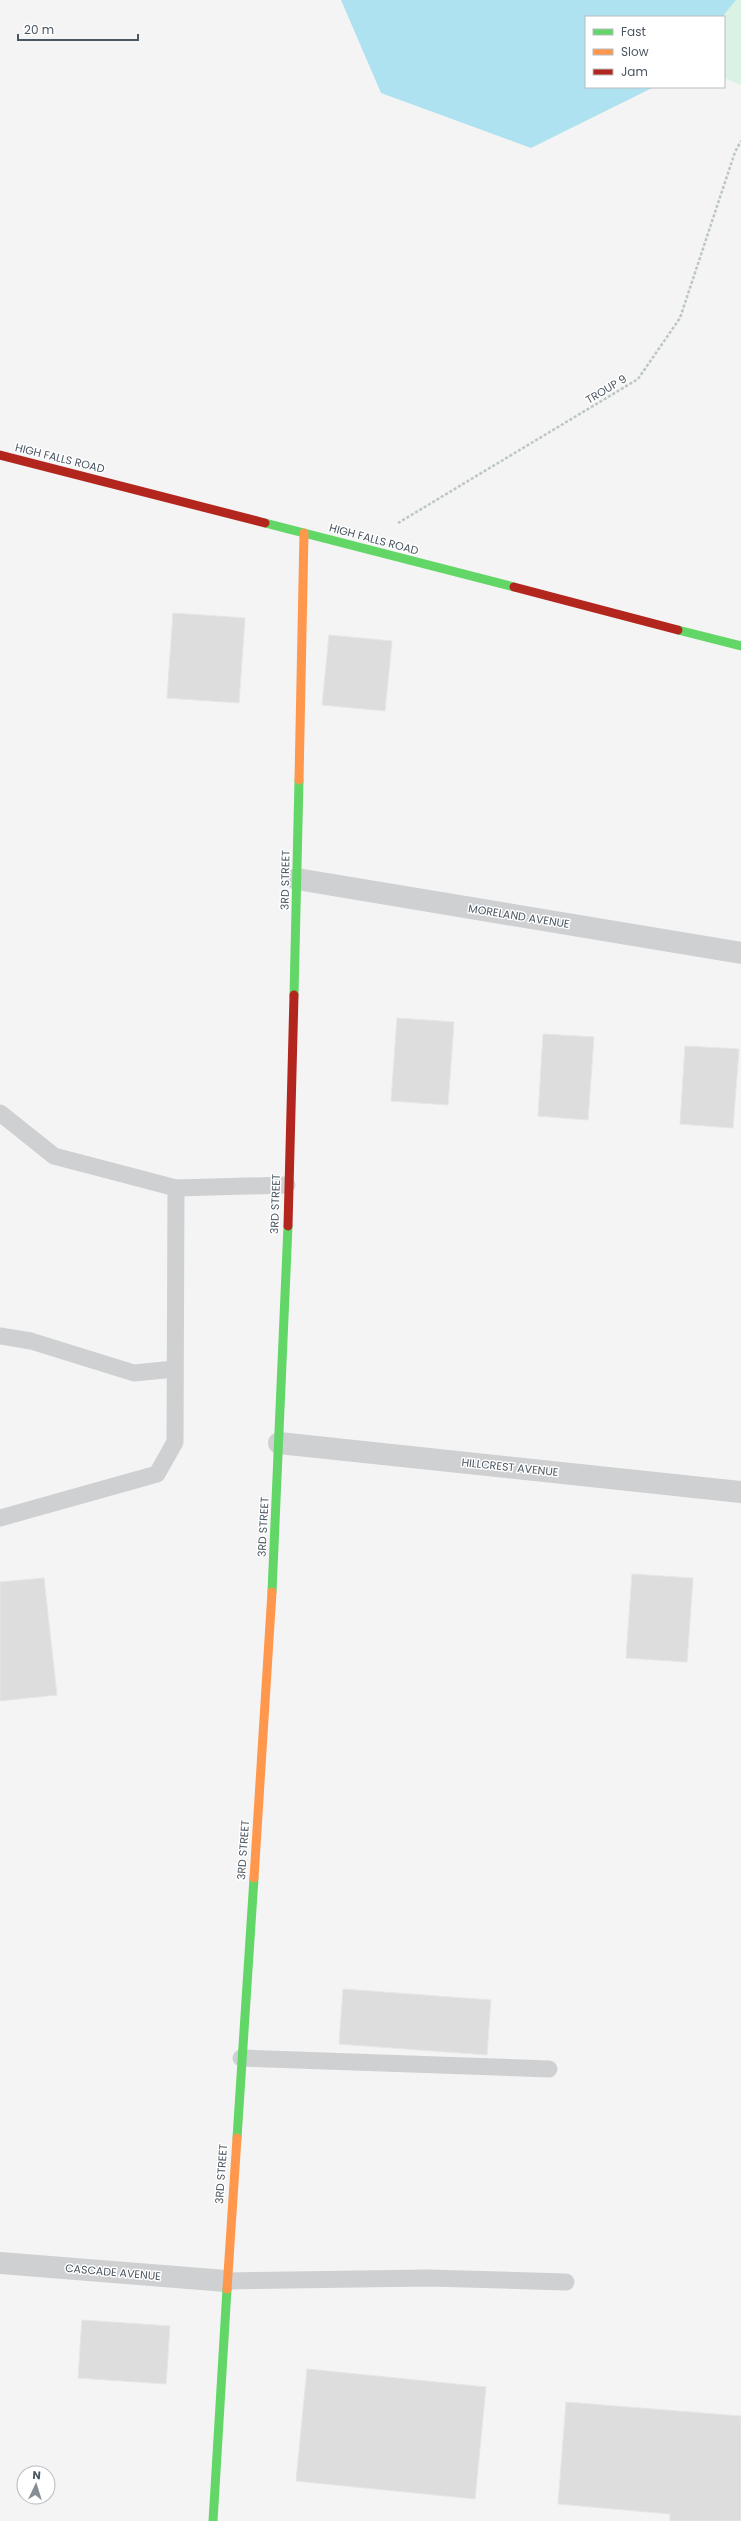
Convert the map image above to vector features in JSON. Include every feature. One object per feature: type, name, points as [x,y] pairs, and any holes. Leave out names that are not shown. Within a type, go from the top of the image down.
[{"type":"street","name":"HIGH FALLS ROAD","points":[[0,455],[741,646]]},
{"type":"street","name":"3RD STREET","points":[[213,2521],[226,2281],[261,1772],[280,1443],[297,879],[304,533]]},
{"type":"street","name":"MORELAND AVENUE","points":[[297,879],[741,953]]},
{"type":"street","name":"HILLCREST AVENUE","points":[[280,1443],[741,1492]]},
{"type":"street","name":"CASCADE AVENUE","points":[[0,2263],[226,2281]]},
{"type":"lane","points":[[0,1113],[54,1156],[176,1188],[287,1185]]},
{"type":"lane","points":[[0,1518],[157,1474],[175,1442],[176,1188]]},
{"type":"lane","points":[[0,1336],[31,1341],[134,1372],[175,1369]]},
{"type":"lane","points":[[241,2058],[549,2069]]},
{"type":"lane","points":[[226,2281],[429,2278],[566,2282]]},
{"type":"path","name":"TROUP 9","points":[[358,547],[638,379],[680,318],[735,152],[741,141]]},
{"type":"green space","points":[[555,0],[741,0],[741,85],[725,78],[725,16],[590,16]]},
{"type":"water","points":[[341,0],[736,0],[723,16],[585,16],[585,88],[652,88],[531,148],[381,93]]},
{"type":"building","points":[[173,613],[245,618],[239,703],[167,698]]},
{"type":"building","points":[[329,635],[392,641],[385,711],[322,705]]},
{"type":"building","points":[[397,1018],[454,1022],[448,1105],[391,1101]]},
{"type":"building","points":[[543,1034],[594,1037],[588,1120],[538,1116]]},
{"type":"building","points":[[685,1046],[739,1049],[733,1128],[680,1124]]},
{"type":"building","points":[[632,1574],[693,1578],[687,1662],[626,1658]]},
{"type":"building","points":[[44,1578],[57,1695],[0,1701],[0,1582]]},
{"type":"building","points":[[343,1989],[491,2000],[487,2055],[339,2044]]},
{"type":"building","points":[[82,2320],[170,2326],[166,2384],[78,2378]]},
{"type":"building","points":[[307,2369],[486,2387],[475,2499],[296,2481]]},
{"type":"building","points":[[566,2402],[741,2416],[741,2521],[670,2521],[670,2514],[558,2504]]},
{"type":"traffic: fast","points":[[265,523],[514,587]]},
{"type":"traffic: fast","points":[[678,630],[741,646]]},
{"type":"traffic: fast","points":[[294,995],[299,780]]},
{"type":"traffic: fast","points":[[272,1592],[288,1226]]},
{"type":"traffic: fast","points":[[237,2138],[254,1878]]},
{"type":"traffic: fast","points":[[213,2521],[227,2289]]},
{"type":"traffic: slow","points":[[299,780],[304,533]]},
{"type":"traffic: slow","points":[[254,1878],[272,1592]]},
{"type":"traffic: slow","points":[[227,2289],[237,2138]]},
{"type":"traffic: jam","points":[[0,455],[265,523]]},
{"type":"traffic: jam","points":[[514,587],[678,630]]},
{"type":"traffic: jam","points":[[288,1226],[294,995]]}]
